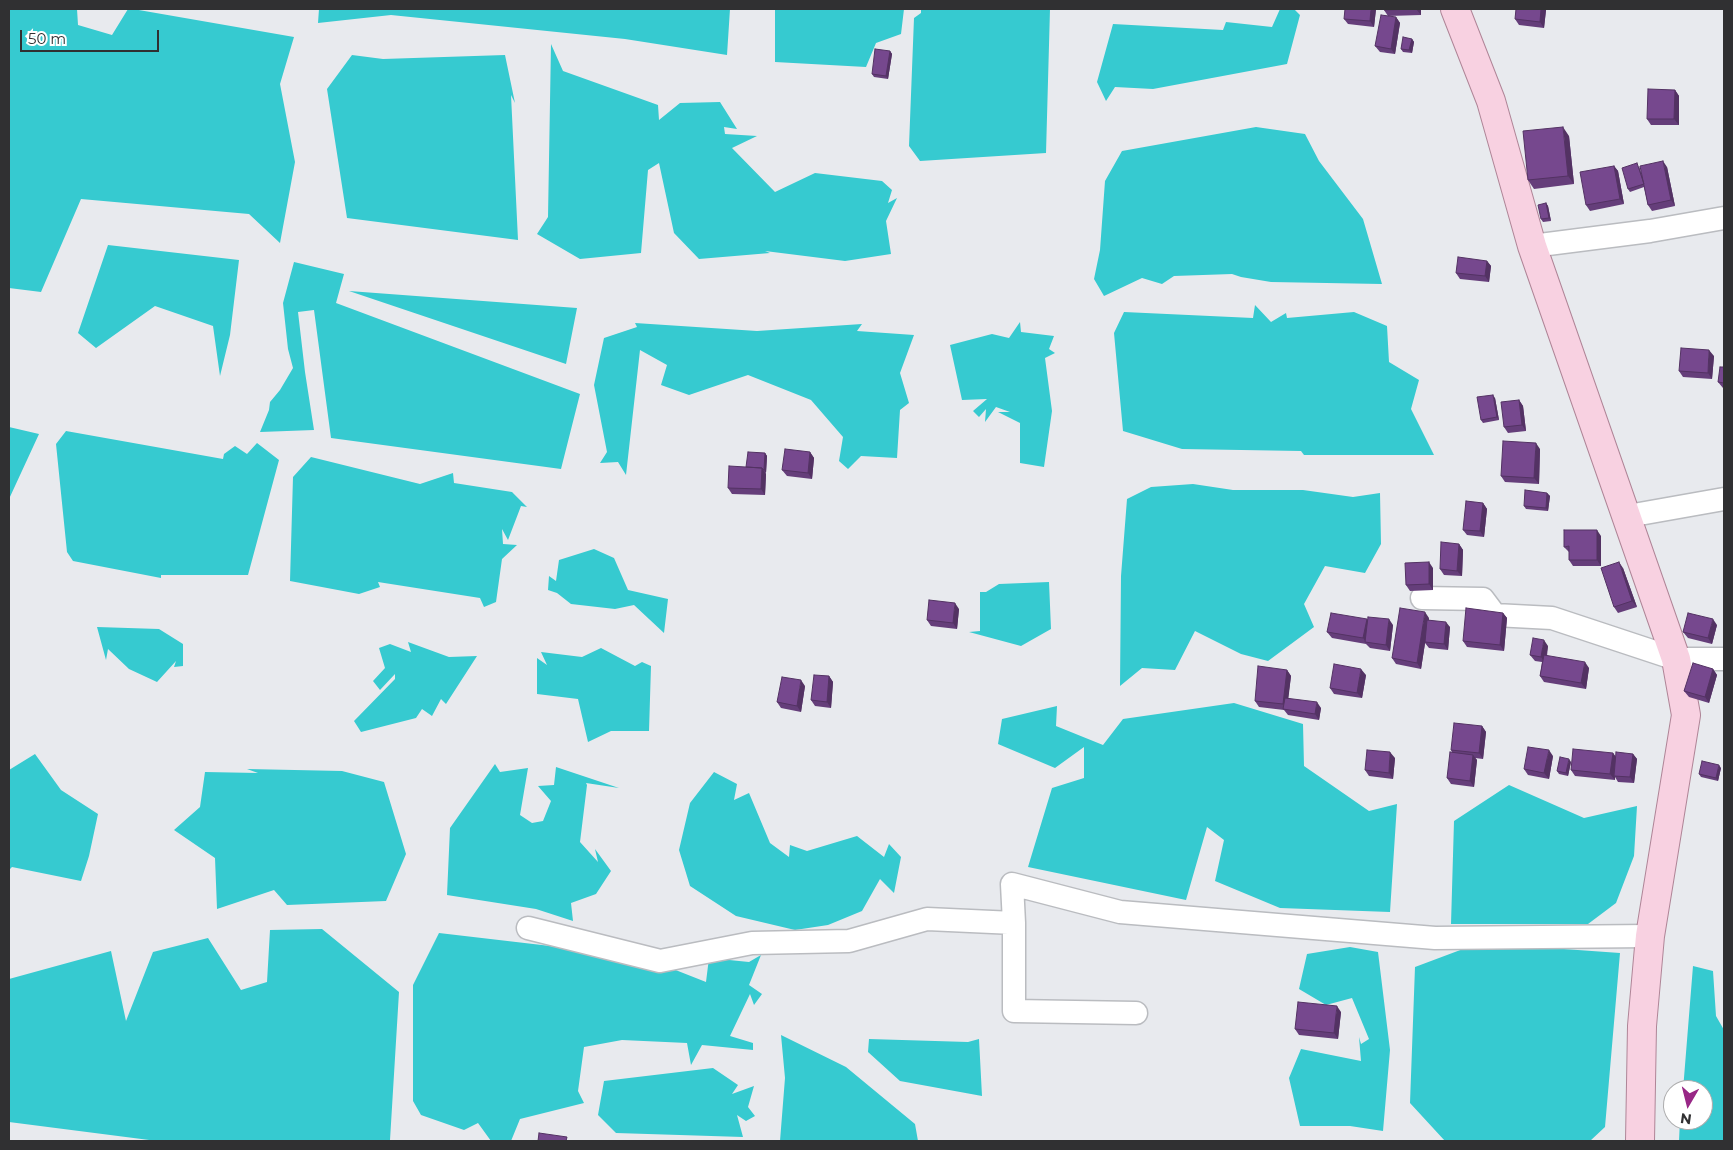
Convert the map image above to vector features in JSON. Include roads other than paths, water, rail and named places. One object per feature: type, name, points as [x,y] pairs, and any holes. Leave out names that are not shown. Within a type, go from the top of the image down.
[{"type":"main road","points":[[1455,9],[1491,101],[1532,246],[1628,516],[1676,659],[1686,715],[1650,936],[1642,1026],[1640,1141]]},
{"type":"street","points":[[1532,246],[1650,231],[1724,218]]},
{"type":"street","points":[[1628,516],[1724,499]]},
{"type":"street","points":[[1422,598],[1484,599],[1495,615],[1552,618],[1676,659],[1724,659]]},
{"type":"street","points":[[1136,1013],[1014,1011],[1012,884],[1120,912],[1435,938],[1650,936]]},
{"type":"street","points":[[528,928],[660,961],[752,943],[849,941],[927,918],[1014,923]]},
{"type":"water","points":[[9,9],[77,9],[78,25],[112,35],[128,9],[133,9],[294,37],[280,84],[295,162],[280,243],[249,214],[81,199],[41,292],[9,288]]},
{"type":"water","points":[[319,9],[730,9],[727,55],[625,39],[391,15],[318,23]]},
{"type":"water","points":[[775,9],[904,9],[901,34],[876,43],[866,67],[775,62]]},
{"type":"water","points":[[921,9],[1050,9],[1046,153],[920,161],[909,146],[914,18],[921,13]]},
{"type":"water","points":[[1280,9],[1294,9],[1300,15],[1287,64],[1153,89],[1115,87],[1106,101],[1097,82],[1113,24],[1223,30],[1226,22],[1272,27]]},
{"type":"water","points":[[551,44],[563,71],[658,105],[659,120],[680,103],[720,102],[737,129],[724,127],[725,134],[757,136],[732,148],[775,192],[815,173],[882,181],[892,190],[888,203],[897,198],[886,221],[891,254],[845,261],[765,251],[770,253],[699,259],[674,233],[659,163],[648,170],[641,253],[580,259],[537,234],[548,217]]},
{"type":"water","points":[[352,55],[383,59],[505,55],[515,103],[511,95],[518,240],[347,218],[327,89]]},
{"type":"water","points":[[1256,127],[1305,134],[1319,161],[1363,219],[1382,284],[1271,282],[1232,274],[1174,276],[1162,284],[1142,278],[1104,296],[1094,279],[1100,250],[1105,181],[1122,151]]},
{"type":"water","points":[[108,245],[239,260],[230,335],[220,376],[213,326],[155,306],[96,348],[78,333]]},
{"type":"water","points":[[294,262],[344,274],[336,303],[580,394],[561,469],[331,438],[314,310],[298,312],[314,430],[260,432],[269,410],[270,402],[280,390],[293,368],[288,349],[283,303]]},
{"type":"water","points":[[349,291],[577,308],[566,364]]},
{"type":"water","points":[[1255,305],[1271,322],[1286,313],[1287,318],[1354,312],[1387,326],[1389,362],[1419,380],[1411,409],[1434,455],[1304,455],[1301,451],[1182,449],[1123,431],[1114,333],[1124,312],[1253,318]]},
{"type":"water","points":[[1020,322],[1021,332],[1054,336],[1049,349],[1055,353],[1045,358],[1052,411],[1044,467],[1020,463],[1020,423],[998,412],[1010,412],[996,407],[985,422],[986,409],[979,417],[973,411],[987,399],[962,400],[950,345],[992,334],[1009,338]]},
{"type":"water","points":[[635,323],[757,331],[862,324],[857,331],[914,335],[900,373],[909,403],[900,410],[897,458],[861,456],[848,469],[839,461],[843,437],[811,400],[748,375],[689,395],[661,385],[667,365],[640,350],[626,475],[618,462],[600,463],[607,452],[594,385],[604,338],[637,327]]},
{"type":"water","points":[[9,427],[39,434],[9,499]]},
{"type":"water","points":[[66,431],[223,459],[224,454],[235,446],[247,454],[257,443],[279,460],[248,575],[161,575],[161,578],[73,561],[67,552],[56,444]]},
{"type":"water","points":[[311,457],[420,484],[453,473],[454,483],[512,492],[527,507],[521,506],[508,540],[502,529],[503,544],[517,545],[502,559],[496,602],[484,607],[480,598],[378,582],[380,587],[359,594],[290,581],[293,477]]},
{"type":"water","points":[[1193,484],[1233,490],[1303,490],[1353,497],[1380,493],[1381,544],[1365,573],[1325,566],[1304,604],[1314,627],[1268,661],[1241,654],[1195,631],[1175,670],[1142,668],[1120,686],[1121,576],[1127,499],[1151,487]]},
{"type":"water","points":[[594,549],[614,558],[628,590],[668,599],[664,633],[634,605],[615,609],[571,604],[557,593],[548,590],[549,576],[556,581],[559,560]]},
{"type":"water","points":[[1049,582],[1051,629],[1021,646],[969,632],[980,631],[980,592],[986,592],[999,584]]},
{"type":"water","points":[[97,627],[159,629],[183,644],[183,666],[174,667],[176,661],[157,682],[129,669],[108,649],[106,660]]},
{"type":"water","points":[[408,642],[449,657],[477,656],[446,704],[441,699],[432,716],[422,709],[416,718],[361,732],[354,721],[395,679],[395,674],[380,690],[373,681],[385,668],[379,648],[390,644],[411,652]]},
{"type":"water","points":[[601,648],[635,666],[642,662],[651,666],[649,731],[611,731],[588,742],[578,699],[537,694],[537,658],[547,665],[541,652],[582,657]]},
{"type":"water","points":[[1234,703],[1303,724],[1304,766],[1369,811],[1397,804],[1390,912],[1280,908],[1215,881],[1224,840],[1207,827],[1186,900],[1028,867],[1052,788],[1084,778],[1084,747],[1055,768],[998,744],[1002,719],[1057,706],[1056,726],[1103,745],[1123,719]]},
{"type":"water","points":[[35,754],[61,790],[98,814],[89,856],[81,881],[12,867],[9,870],[9,770]]},
{"type":"water","points":[[495,764],[500,772],[528,768],[520,815],[532,823],[543,821],[551,801],[538,786],[554,785],[556,767],[619,788],[586,783],[580,842],[598,862],[595,849],[611,871],[596,894],[571,903],[573,921],[536,909],[447,895],[450,828]]},
{"type":"water","points":[[247,769],[342,771],[384,782],[406,854],[386,901],[287,905],[274,890],[217,909],[215,858],[174,830],[200,807],[205,772],[258,773]]},
{"type":"water","points":[[714,772],[737,784],[734,800],[749,793],[770,843],[789,857],[790,845],[807,851],[857,836],[884,857],[889,844],[901,857],[894,893],[880,879],[862,911],[828,925],[795,930],[736,916],[690,886],[679,850],[690,803]]},
{"type":"water","points":[[1509,785],[1584,818],[1637,806],[1634,856],[1616,903],[1588,924],[1451,924],[1454,821]]},
{"type":"water","points":[[322,929],[399,992],[390,1140],[157,1141],[9,1122],[9,979],[111,951],[126,1021],[153,952],[208,938],[241,990],[267,982],[270,930]]},
{"type":"water","points":[[439,933],[593,951],[608,960],[610,958],[673,969],[706,982],[709,958],[749,962],[761,955],[749,985],[762,994],[754,1005],[750,994],[730,1036],[753,1043],[753,1050],[702,1045],[691,1065],[687,1043],[622,1040],[584,1047],[578,1091],[584,1103],[520,1119],[511,1141],[491,1141],[478,1123],[464,1130],[421,1115],[413,1101],[413,985]]},
{"type":"water","points":[[1479,943],[1620,953],[1605,1127],[1590,1141],[1445,1141],[1410,1103],[1415,967]]},
{"type":"water","points":[[1350,947],[1378,952],[1390,1050],[1383,1131],[1350,1126],[1300,1126],[1289,1078],[1301,1049],[1361,1061],[1359,1037],[1361,1044],[1369,1039],[1352,998],[1326,1005],[1299,989],[1307,954]]},
{"type":"water","points":[[1693,966],[1713,971],[1716,1016],[1724,1030],[1724,1141],[1679,1141],[1680,1130],[1713,1130],[1713,1080],[1684,1080]]},
{"type":"water","points":[[781,1035],[846,1067],[915,1124],[918,1141],[780,1141],[785,1078]]},
{"type":"water","points":[[869,1039],[968,1042],[979,1039],[982,1096],[900,1081],[868,1052]]},
{"type":"water","points":[[713,1068],[738,1085],[732,1094],[754,1086],[748,1107],[755,1116],[746,1121],[737,1115],[743,1137],[616,1133],[598,1115],[604,1081]]}]
